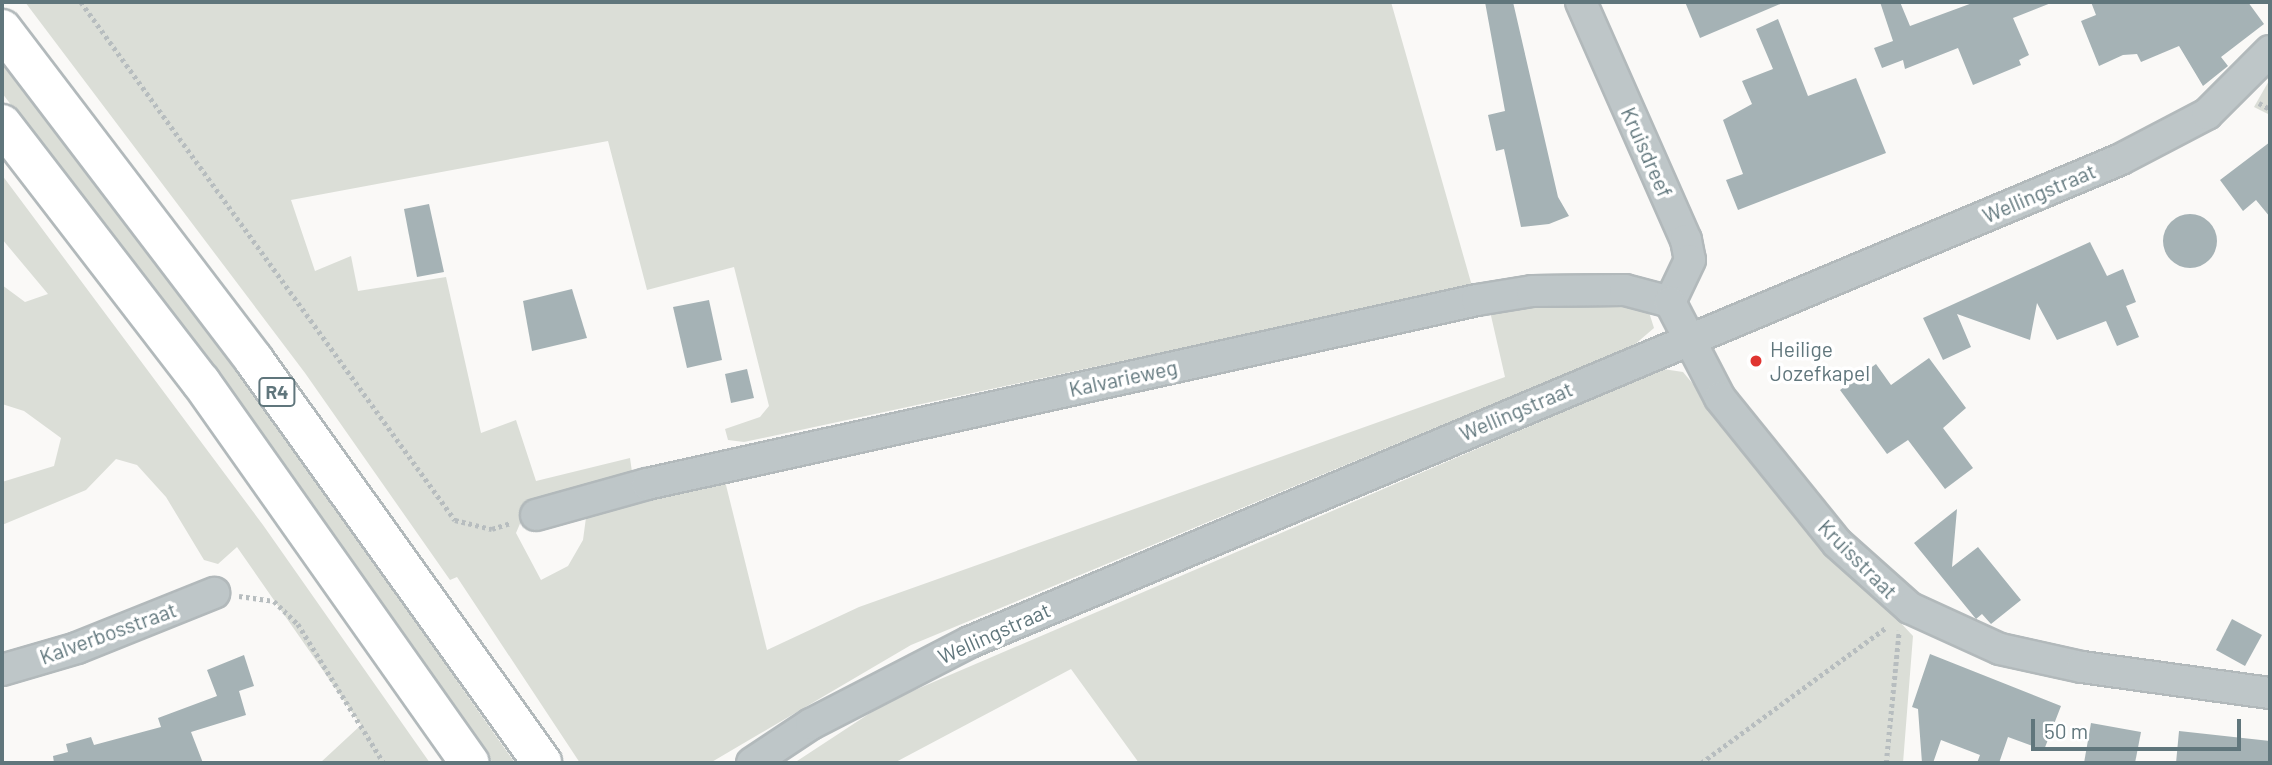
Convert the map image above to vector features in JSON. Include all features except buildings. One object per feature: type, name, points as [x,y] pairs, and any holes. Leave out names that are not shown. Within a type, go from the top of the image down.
[{"type":"highway","name":"R4","points":[[2,29],[254,360],[542,763]]},
{"type":"highway","points":[[2,124],[201,382],[470,763]]},
{"type":"street","name":"Kruisdreef","points":[[1581,2],[1686,240],[1690,261],[1670,302]]},
{"type":"street","name":"Wellingstraat","points":[[751,763],[811,724],[970,642],[1688,343],[2167,137],[2228,98],[2270,51]]},
{"type":"street","name":"Kalvarieweg","points":[[536,514],[646,484],[1477,300],[1590,287],[1670,302]]},
{"type":"street","points":[[1670,302],[1688,343]]},
{"type":"street","name":"Kruisstraat","points":[[1688,343],[1720,398],[1837,543],[1910,608],[2000,649],[2082,667],[2270,693]]},
{"type":"street","name":"Kalverbosstraat","points":[[2,670],[77,648],[214,593]]},
{"type":"path","points":[[81,2],[455,520],[492,529],[536,514]]},
{"type":"path","points":[[214,593],[274,601],[298,624],[384,763]]},
{"type":"path","points":[[1701,763],[1910,608]]},
{"type":"path","points":[[1886,763],[1895,639],[1910,608]]},
{"type":"shaded area","points":[[25,2],[1391,2],[1472,286],[744,442],[728,440],[725,429],[760,417],[769,406],[734,267],[647,290],[608,141],[291,200],[315,271],[351,256],[358,291],[446,277],[481,433],[516,420],[536,481],[630,458],[633,479],[528,505],[516,533],[541,580],[568,566],[583,540],[587,510],[724,477],[767,650],[859,607],[1505,377],[1489,307],[1582,297],[1648,309],[1654,328],[1633,346],[911,645],[710,763],[580,763],[457,577],[450,580],[305,373]]},
{"type":"shaded area","points":[[2,63],[263,406],[515,763],[493,763],[238,402],[2,93]]},
{"type":"shaded area","points":[[2270,79],[2270,115],[2254,107]]},
{"type":"shaded area","points":[[2,175],[263,525],[430,763],[320,763],[361,725],[237,547],[218,564],[204,560],[166,497],[137,465],[116,459],[86,490],[2,525],[2,482],[54,466],[61,438],[24,411],[2,404],[2,285],[25,302],[48,294],[2,239]]},
{"type":"shaded area","points":[[1663,369],[1683,372],[1824,541],[1913,636],[1903,763],[1139,763],[1071,669],[894,763],[794,763],[887,702]]},
{"type":"place","name":"Heilige Jozefkapel","points":[[1756,361]]}]
